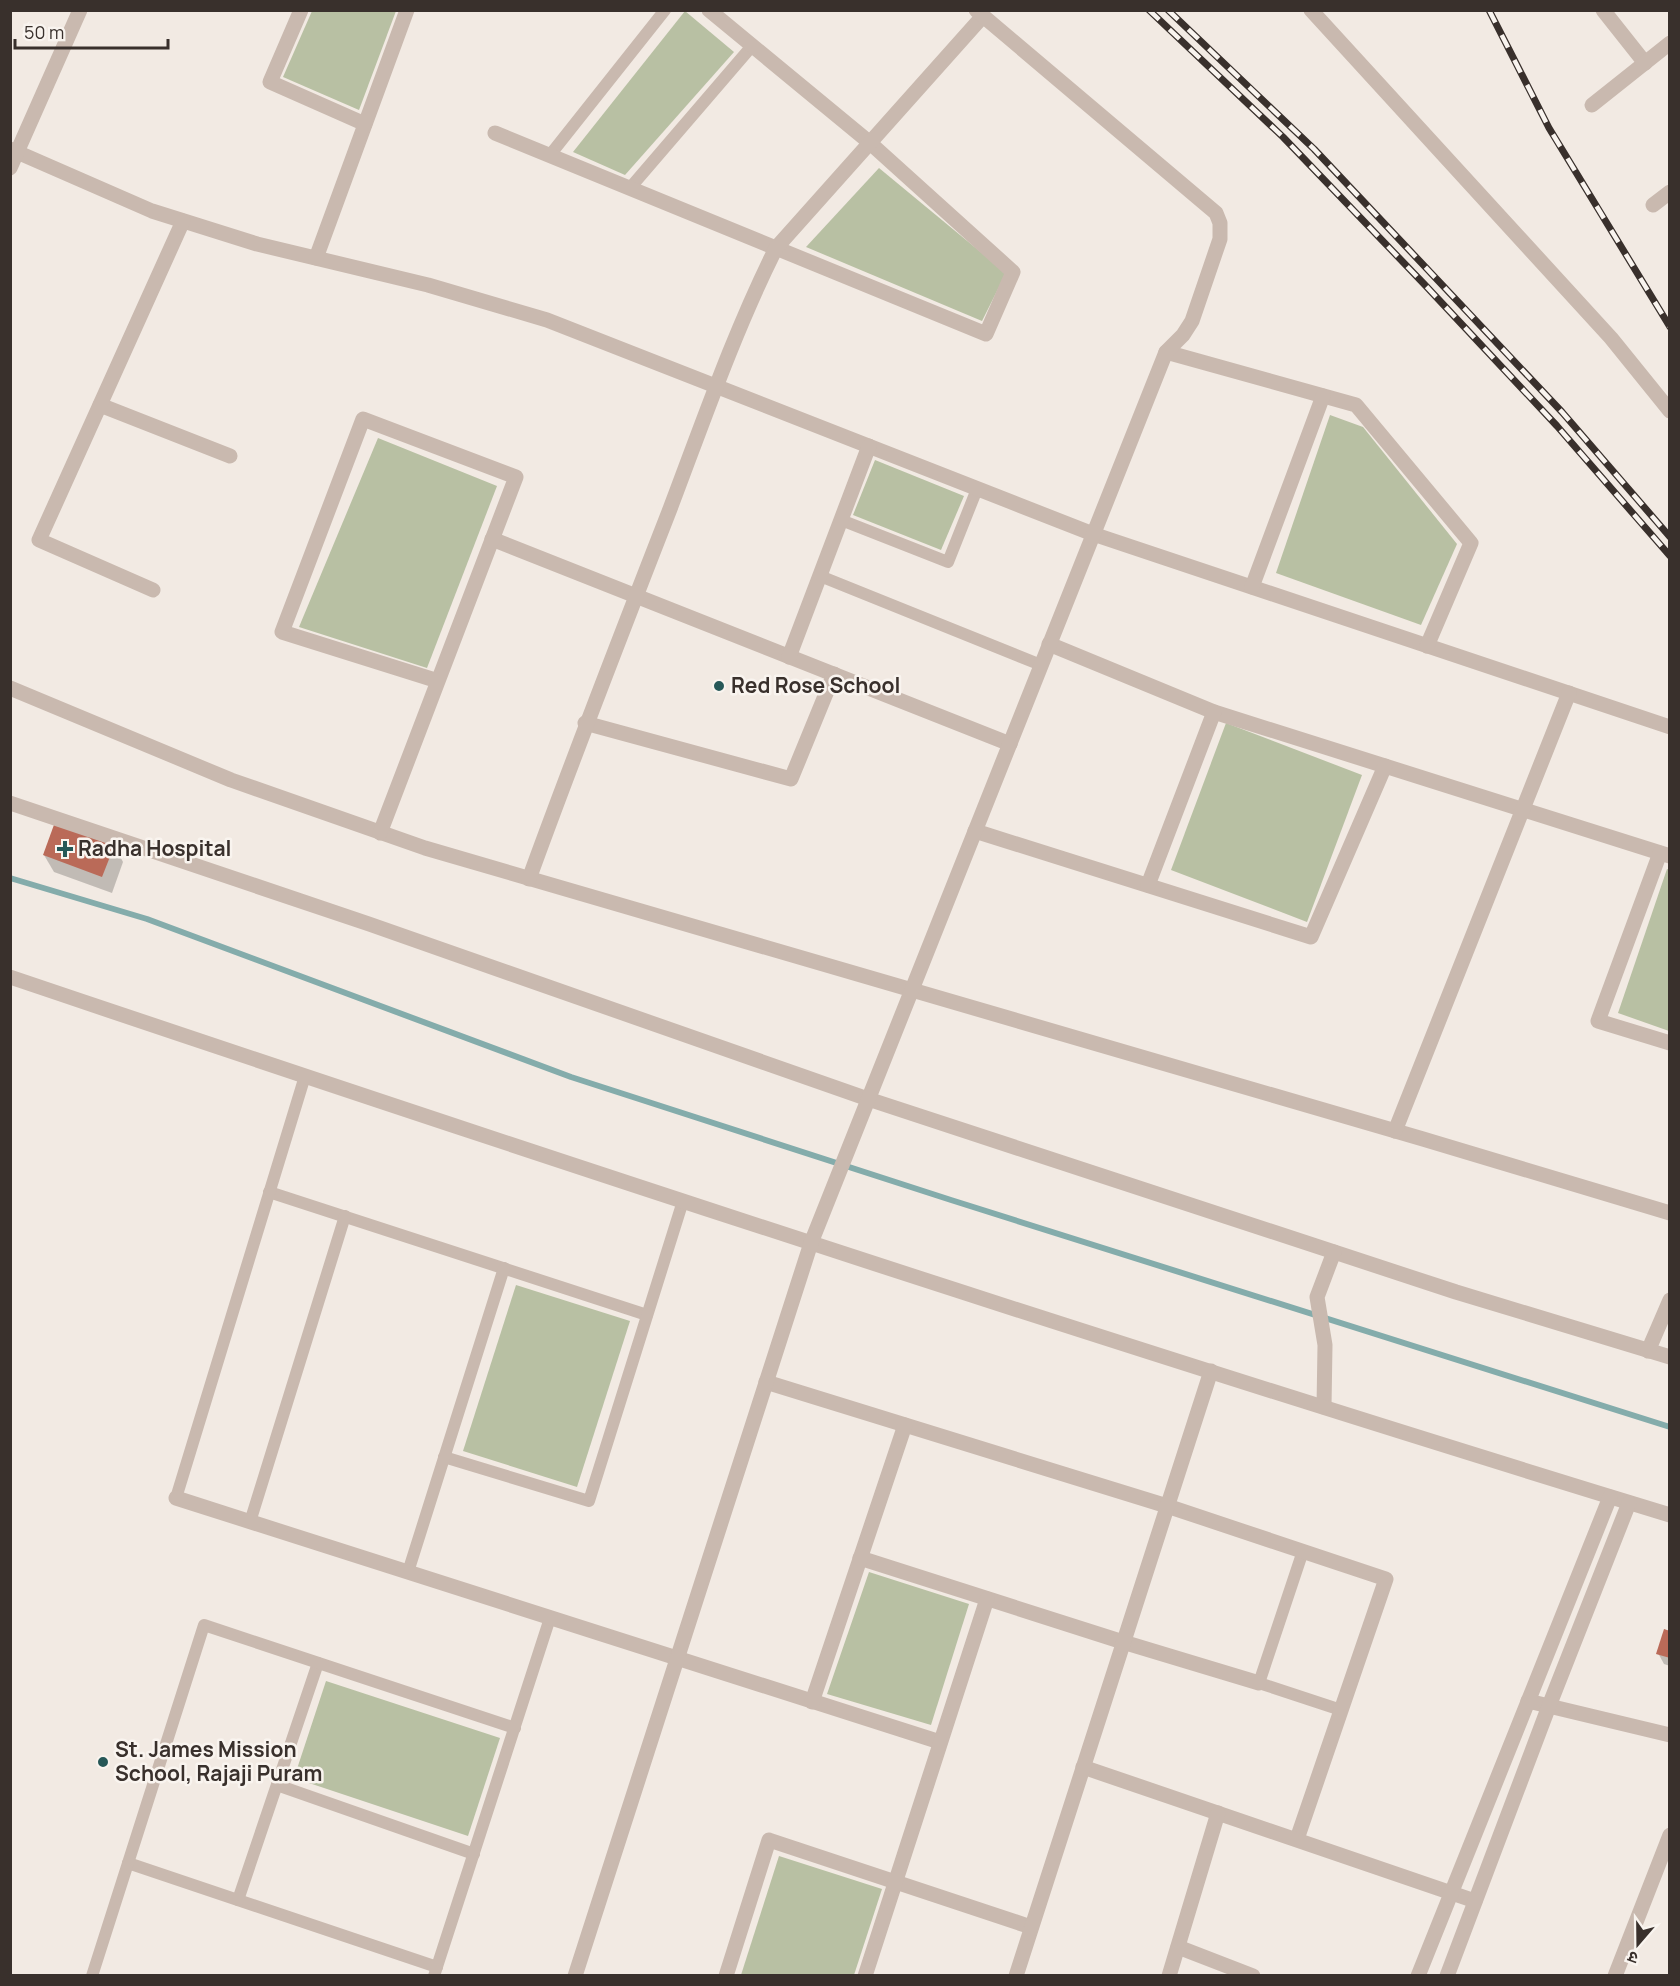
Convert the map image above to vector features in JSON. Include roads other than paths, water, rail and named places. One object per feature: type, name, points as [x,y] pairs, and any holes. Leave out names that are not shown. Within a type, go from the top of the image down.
[{"type":"street","points":[[10,168],[14,150],[80,10]]},
{"type":"street","points":[[301,10],[270,82],[365,124]]},
{"type":"street","points":[[316,258],[406,10]]},
{"type":"street","points":[[495,133],[986,334],[1013,272],[869,142],[709,10]]},
{"type":"street","points":[[1311,10],[1611,338],[1670,411]]},
{"type":"street","points":[[1604,10],[1645,63]]},
{"type":"street","points":[[529,879],[585,723],[758,285],[776,248],[980,13],[1216,213],[1221,223],[1220,239],[1192,321],[1183,335],[1166,352],[811,1243],[575,1976]]},
{"type":"street","points":[[1592,105],[1670,43]]},
{"type":"street","points":[[14,150],[152,211],[183,221],[257,244],[428,285],[547,320],[1093,534],[1670,727]]},
{"type":"street","points":[[1653,205],[1670,192]]},
{"type":"street","points":[[153,590],[39,540],[183,221]]},
{"type":"street","points":[[1166,352],[1356,405],[1471,543],[1427,646]]},
{"type":"street","points":[[1252,587],[1323,396]]},
{"type":"street","points":[[100,405],[230,456]]},
{"type":"street","points":[[380,833],[516,477],[363,419],[282,632],[438,681]]},
{"type":"street","points":[[789,657],[869,446]]},
{"type":"street","points":[[492,539],[1010,744]]},
{"type":"street","points":[[1049,644],[1214,712],[1665,855],[1598,1022],[1670,1043]]},
{"type":"street","points":[[585,723],[791,779],[834,674]]},
{"type":"street","points":[[10,688],[231,780],[425,848],[1670,1213]]},
{"type":"street","points":[[1395,1131],[1569,693]]},
{"type":"street","points":[[1148,885],[1214,712]]},
{"type":"street","points":[[975,831],[1311,936],[1385,766]]},
{"type":"street","points":[[10,803],[369,924],[868,1100],[1456,1292],[1670,1357]]},
{"type":"street","points":[[10,977],[305,1077],[811,1243],[1670,1515]]},
{"type":"street","points":[[1324,1407],[1325,1345],[1317,1298],[1334,1252]]},
{"type":"street","points":[[1648,1351],[1670,1300]]},
{"type":"street","points":[[1016,1976],[1211,1371]]},
{"type":"street","points":[[766,1382],[1167,1506],[1386,1579],[1297,1839]]},
{"type":"street","points":[[812,1702],[904,1425]]},
{"type":"street","points":[[1418,1976],[1610,1497]]},
{"type":"street","points":[[176,1498],[940,1742]]},
{"type":"street","points":[[1447,1976],[1629,1503]]},
{"type":"street","points":[[860,1558],[1259,1683]]},
{"type":"street","points":[[865,1976],[987,1599]]},
{"type":"street","points":[[1528,1701],[1670,1735]]},
{"type":"street","points":[[1083,1767],[1475,1901]]},
{"type":"street","points":[[1169,1976],[1218,1813]]},
{"type":"street","points":[[1616,1976],[1670,1835]]},
{"type":"street","points":[[726,1976],[769,1840],[1031,1927]]},
{"type":"street","points":[[1178,1947],[1246,1974]]},
{"type":"lane","points":[[550,155],[666,10]]},
{"type":"lane","points":[[630,188],[752,46]]},
{"type":"lane","points":[[841,520],[948,562],[977,489]]},
{"type":"lane","points":[[820,576],[1041,665]]},
{"type":"lane","points":[[176,1498],[305,1077]]},
{"type":"lane","points":[[269,1192],[647,1315]]},
{"type":"lane","points":[[444,1457],[589,1501],[683,1201]]},
{"type":"lane","points":[[250,1522],[345,1216]]},
{"type":"lane","points":[[408,1572],[504,1268]]},
{"type":"lane","points":[[1303,1551],[1259,1683],[1341,1710]]},
{"type":"lane","points":[[128,1863],[436,1971],[550,1618]]},
{"type":"lane","points":[[92,1976],[204,1625],[515,1728]]},
{"type":"lane","points":[[238,1900],[318,1663]]},
{"type":"lane","points":[[277,1785],[474,1854]]},
{"type":"waterway","points":[[10,878],[147,919],[571,1077],[951,1200],[1670,1427]]},
{"type":"railway","points":[[1149,10],[1283,137],[1425,285],[1557,426],[1670,556]]},
{"type":"railway","points":[[1168,10],[1314,149],[1562,412],[1670,537]]},
{"type":"railway","points":[[1489,10],[1549,128],[1670,327]]},
{"type":"place","name":"Red Rose School","points":[[719,686]]},
{"type":"place","name":"Radha Hospital","points":[[65,849]]},
{"type":"place","name":"St. James Mission School, Rajaji Puram","points":[[103,1762]]}]
